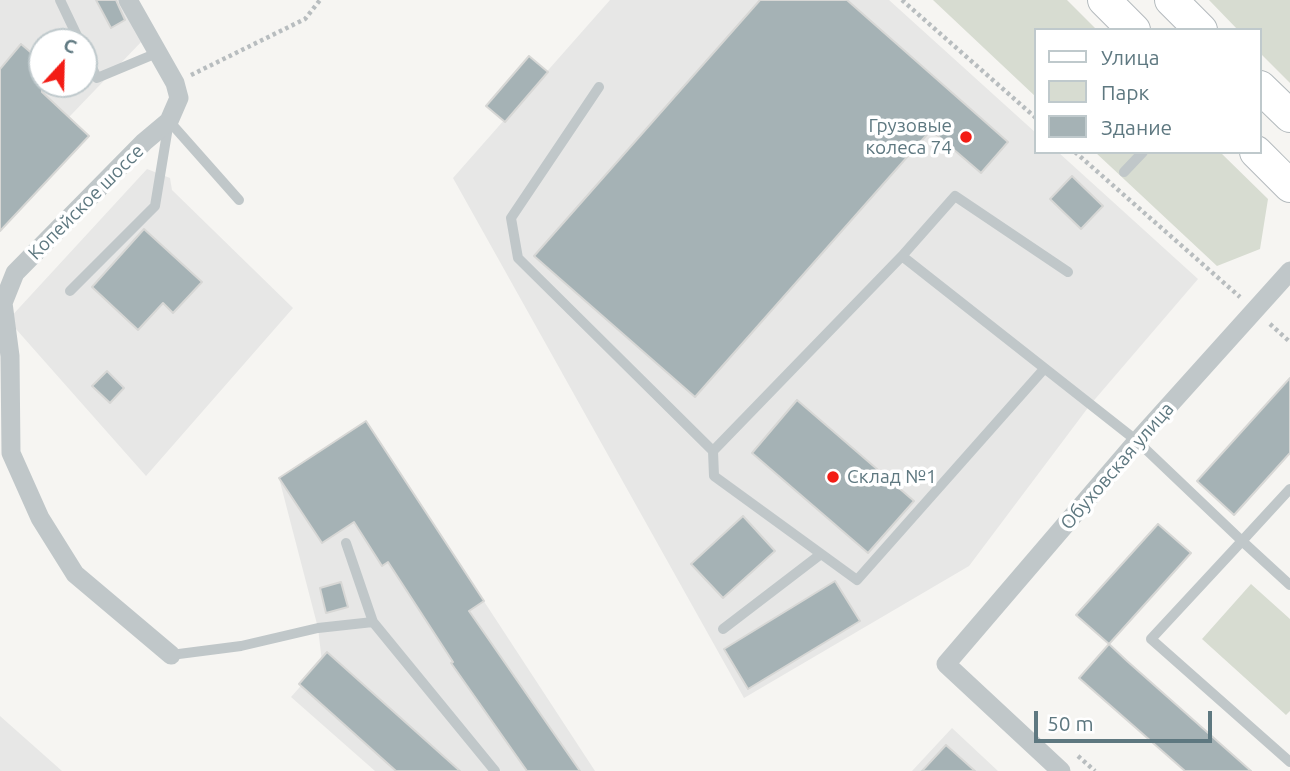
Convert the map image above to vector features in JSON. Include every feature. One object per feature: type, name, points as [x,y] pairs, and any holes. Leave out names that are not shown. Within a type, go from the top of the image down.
[{"type":"main road","points":[[1104,0],[1132,28]]},
{"type":"main road","points":[[1171,0],[1199,28]]},
{"type":"main road","points":[[1262,89],[1290,116]]},
{"type":"main road","points":[[1258,154],[1290,186]]},
{"type":"street","points":[[128,0],[175,83],[179,98],[169,121]]},
{"type":"street","name":"Копейское шоссе","points":[[169,121],[144,142],[15,273],[1,303],[10,356],[11,453],[40,518],[75,574],[171,655]]},
{"type":"street","name":"Обуховская улица","points":[[1061,771],[946,664],[1138,441],[1290,271]]},
{"type":"lane","points":[[60,0],[73,28]]},
{"type":"lane","points":[[98,78],[158,53]]},
{"type":"lane","points":[[599,87],[511,218],[518,258],[713,451],[714,476],[857,580],[1044,369]]},
{"type":"lane","points":[[169,121],[239,200]]},
{"type":"lane","points":[[70,291],[155,206],[169,121]]},
{"type":"lane","points":[[1124,172],[1141,154]]},
{"type":"lane","points":[[713,451],[902,256],[955,196],[1068,272]]},
{"type":"lane","points":[[902,256],[1138,441],[1241,541],[1290,584]]},
{"type":"lane","points":[[1290,489],[1151,639],[1290,762]]},
{"type":"lane","points":[[346,543],[373,622],[495,771]]},
{"type":"lane","points":[[723,629],[821,554]]},
{"type":"lane","points":[[171,655],[241,646],[318,628],[373,622]]},
{"type":"path","points":[[175,83],[304,19],[320,0]]},
{"type":"path","points":[[902,0],[1034,116]]},
{"type":"path","points":[[1077,154],[1290,342]]},
{"type":"path","points":[[1262,335],[1271,325]]},
{"type":"path","points":[[1075,753],[1095,771]]},
{"type":"shaded area","points":[[0,0],[120,0],[143,40],[98,87],[98,28],[28,28],[28,98],[87,98],[0,189]]},
{"type":"shaded area","points":[[610,0],[889,0],[1034,131],[1034,154],[1060,154],[1198,279],[1090,405],[969,566],[744,698],[453,178]]},
{"type":"shaded area","points":[[147,169],[170,178],[172,190],[293,308],[146,476],[8,320]]},
{"type":"shaded area","points":[[366,421],[595,771],[375,771],[291,697],[322,662],[318,628],[279,478]]},
{"type":"shaded area","points":[[0,716],[62,771],[0,771]]},
{"type":"shaded area","points":[[952,728],[998,771],[912,771]]},
{"type":"green space","points":[[933,0],[1067,0],[1095,28],[1034,28],[1034,95]]},
{"type":"green space","points":[[1209,0],[1290,0],[1290,83],[1262,55],[1262,28],[1236,28]]},
{"type":"green space","points":[[1097,154],[1222,154],[1268,199],[1260,249],[1217,266]]},
{"type":"green space","points":[[1251,584],[1290,619],[1290,711],[1286,715],[1202,639]]},
{"type":"building","points":[[96,0],[116,0],[125,20],[111,28]]},
{"type":"building","points":[[760,0],[847,0],[1008,142],[981,173],[931,130],[695,397],[534,256]]},
{"type":"building","points":[[21,44],[28,50],[28,98],[48,98],[89,136],[0,231],[0,69]]},
{"type":"building","points":[[529,56],[548,72],[505,122],[486,106]]},
{"type":"building","points":[[1072,176],[1103,206],[1081,229],[1050,199]]},
{"type":"building","points":[[144,229],[202,282],[173,313],[163,303],[138,330],[92,287]]},
{"type":"building","points":[[107,371],[124,388],[110,403],[92,386]]},
{"type":"building","points":[[1290,378],[1290,453],[1234,515],[1197,481]]},
{"type":"building","name":"Склад №1","points":[[797,400],[914,501],[868,553],[752,453]]},
{"type":"building","points":[[366,421],[484,601],[469,611],[580,771],[527,771],[451,663],[453,662],[388,562],[382,566],[354,522],[322,543],[279,478]]},
{"type":"building","points":[[743,516],[775,551],[723,598],[691,564]]},
{"type":"building","points":[[1158,524],[1191,553],[1109,644],[1076,615]]},
{"type":"building","points":[[835,581],[860,621],[748,689],[724,649]]},
{"type":"building","points":[[341,582],[348,607],[326,613],[320,588]]},
{"type":"building","points":[[1109,644],[1251,771],[1185,771],[1079,678]]},
{"type":"building","points":[[327,652],[460,771],[396,771],[299,684]]},
{"type":"building","points":[[946,745],[975,771],[922,771]]},
{"type":"place","name":"Грузовые колеса 74","points":[[966,137]]},
{"type":"place","name":"Склад №1","points":[[833,477]]}]
